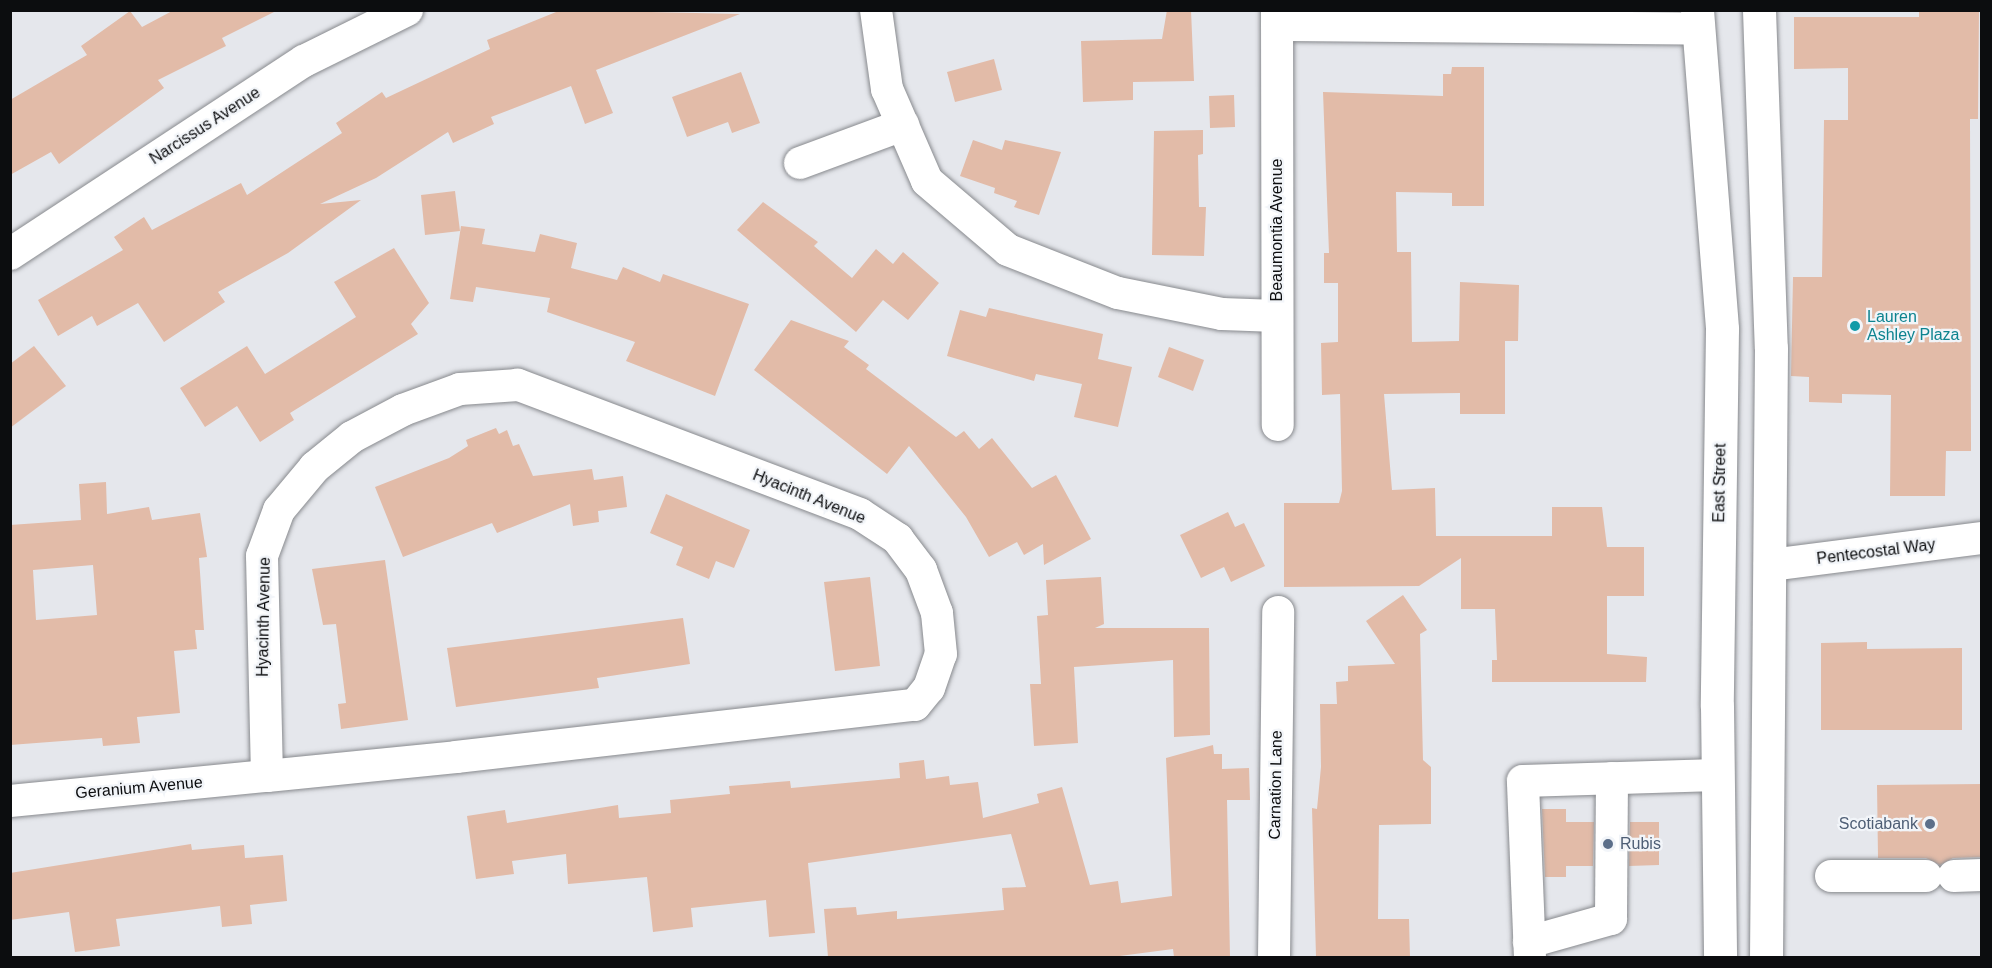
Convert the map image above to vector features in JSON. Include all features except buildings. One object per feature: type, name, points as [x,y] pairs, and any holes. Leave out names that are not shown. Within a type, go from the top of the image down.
[{"type":"main road","points":[[1759,10],[1771,348],[1766,957]]},
{"type":"main road","name":"East Street","points":[[1698,20],[1722,328],[1717,775],[1720,957]]},
{"type":"main road","points":[[1718,568],[1770,565]]},
{"type":"street","name":"Narcissus Avenue","points":[[10,254],[304,61],[407,10]]},
{"type":"street","name":"Beaumontia Avenue","points":[[876,10],[887,89],[927,181],[1008,250],[1118,293],[1222,314],[1277,316],[1277,18]]},
{"type":"street","points":[[1277,18],[1698,20]]},
{"type":"street","points":[[800,163],[903,125]]},
{"type":"street","points":[[1277,316],[1278,425]]},
{"type":"street","name":"Hyacinth Avenue","points":[[518,385],[860,514],[898,539],[921,570],[936,614],[941,654],[929,688],[915,705],[267,776],[262,556],[279,510],[315,467],[352,437],[403,410],[460,389],[518,385]]},
{"type":"street","name":"Pentecostal Way","points":[[1770,565],[1982,538]]},
{"type":"street","name":"Carnation Lane","points":[[1274,957],[1278,612]]},
{"type":"street","points":[[1612,778],[1611,919],[1529,950],[1523,781],[1612,778],[1717,775]]},
{"type":"street","name":"Geranium Avenue","points":[[10,801],[267,776]]},
{"type":"street","points":[[1831,876],[1954,876]]},
{"type":"place","name":"Lauren Ashley Plaza","points":[[1855,326]]},
{"type":"place","name":"Scotiabank","points":[[1930,824]]},
{"type":"place","name":"Rubis","points":[[1608,844]]}]
